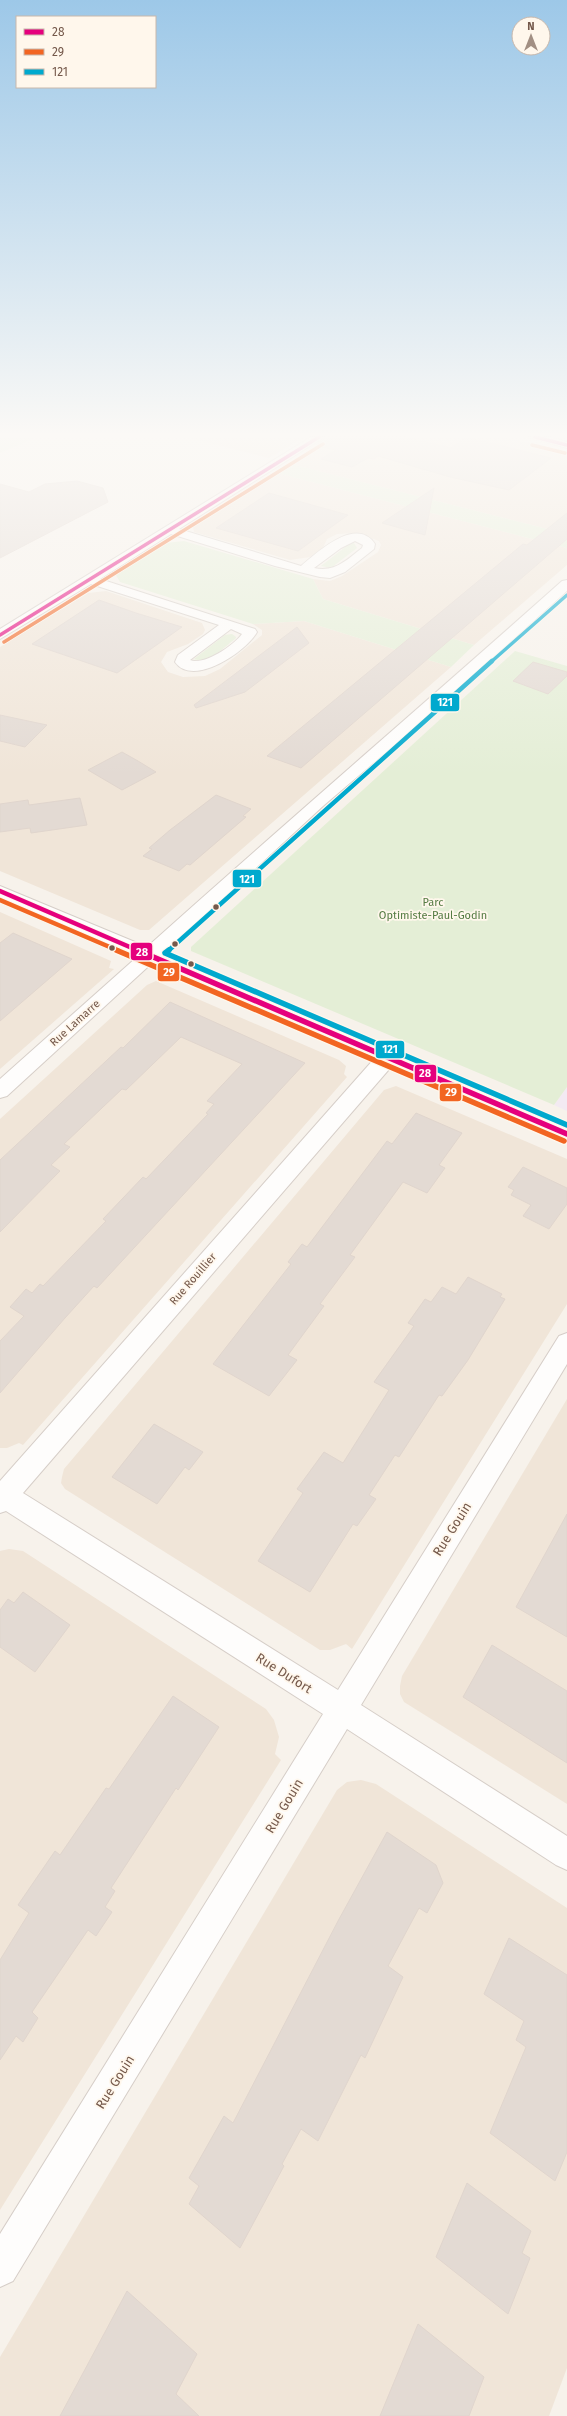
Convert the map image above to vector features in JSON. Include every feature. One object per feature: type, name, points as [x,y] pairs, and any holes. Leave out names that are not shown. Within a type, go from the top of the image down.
[{"type":"street","points":[[0,635],[138,550]]},
{"type":"street","points":[[236,550],[304,570]]},
{"type":"street","points":[[90,580],[229,624]]},
{"type":"street","name":"Rue Lamarre","points":[[0,1091],[151,956],[317,803],[406,728],[567,584]]},
{"type":"street","points":[[0,891],[567,1134]]},
{"type":"street","name":"Rue Rouillier","points":[[2,1497],[388,1057]]},
{"type":"street","name":"Rue Gouin","points":[[0,2268],[567,1343]]},
{"type":"street","name":"Rue Dufort","points":[[2,1497],[342,1709],[567,1854]]},
{"type":"shaded area","points":[[255,550],[320,550],[310,557],[290,560]]},
{"type":"shaded area","points":[[379,550],[567,550],[567,565],[474,645],[323,599],[313,579],[330,581],[342,576],[378,552]]},
{"type":"shaded area","points":[[106,591],[202,623],[205,630],[203,634],[188,644],[167,652],[161,662],[168,672],[183,677],[205,676],[220,669],[262,635],[262,630],[253,624],[304,621],[451,667],[149,930],[140,930],[0,871],[0,647],[88,593]]},
{"type":"shaded area","points":[[0,912],[111,961],[109,968],[114,969],[0,1069]]},
{"type":"shaded area","points":[[156,981],[339,1060],[346,1066],[344,1074],[347,1077],[23,1445],[19,1443],[7,1448],[0,1448],[0,1119],[147,985]]},
{"type":"shaded area","points":[[396,1086],[567,1159],[567,1304],[352,1649],[346,1644],[330,1650],[320,1650],[65,1489],[61,1483],[64,1469],[384,1090]]},
{"type":"shaded area","points":[[567,1087],[567,1111],[554,1105]]},
{"type":"shaded area","points":[[567,1399],[567,1804],[404,1702],[400,1694],[400,1686],[402,1676]]},
{"type":"shaded area","points":[[9,1549],[23,1551],[266,1709],[274,1720],[279,1737],[275,1754],[281,1760],[0,2210],[0,1551]]},
{"type":"shaded area","points":[[361,1780],[376,1784],[567,1908],[567,2368],[549,2416],[0,2416],[0,2357],[337,1790],[347,1782]]},
{"type":"green space","points":[[155,550],[214,550],[313,579],[323,599],[474,645],[451,667],[304,621],[253,624],[120,582],[116,575]]},
{"type":"green space","points":[[342,550],[355,550],[331,568],[321,566]]},
{"type":"green space","points":[[232,634],[236,638],[216,654],[205,659],[194,659],[225,635]]},
{"type":"green space","name":"Parc Optimiste-Paul-Godin","points":[[515,651],[567,666],[567,1087],[554,1105],[191,951],[191,947]]},
{"type":"building","points":[[0,550],[16,550],[0,558]]},
{"type":"building","points":[[516,550],[555,550],[301,768],[267,756]]},
{"type":"building","points":[[99,600],[182,627],[117,673],[32,644]]},
{"type":"building","points":[[297,627],[309,643],[245,692],[196,708],[194,705]]},
{"type":"building","points":[[533,662],[567,672],[567,676],[548,694],[513,681]]},
{"type":"building","points":[[0,715],[47,725],[25,747],[0,741]]},
{"type":"building","points":[[122,752],[156,772],[122,790],[88,770]]},
{"type":"building","points":[[216,795],[251,809],[243,816],[246,817],[190,865],[187,864],[179,871],[143,856],[152,849],[149,848],[170,830]]},
{"type":"building","points":[[80,798],[87,825],[31,833],[30,828],[0,832],[0,804],[28,800],[29,805]]},
{"type":"building","points":[[13,933],[72,959],[0,1021],[0,943]]},
{"type":"building","points":[[170,1002],[305,1063],[97,1288],[94,1286],[0,1393],[0,1341],[24,1316],[10,1307],[26,1289],[32,1293],[40,1284],[43,1286],[106,1221],[103,1219],[143,1177],[146,1179],[208,1114],[206,1113],[214,1104],[207,1101],[242,1064],[181,1037],[126,1090],[122,1089],[64,1144],[70,1147],[51,1165],[60,1171],[0,1232],[0,1160],[121,1047],[123,1048]]},
{"type":"building","points":[[416,1113],[462,1133],[439,1165],[445,1168],[427,1193],[403,1182],[350,1255],[355,1257],[320,1304],[324,1306],[288,1355],[297,1360],[269,1396],[213,1364],[291,1264],[288,1262],[302,1244],[307,1247],[387,1141],[392,1144]]},
{"type":"building","points":[[523,1167],[567,1188],[567,1204],[549,1229],[523,1216],[531,1205],[511,1195],[514,1190],[508,1187]]},
{"type":"building","points":[[468,1277],[502,1294],[500,1297],[505,1299],[468,1360],[442,1396],[439,1395],[399,1457],[395,1455],[369,1495],[376,1499],[357,1526],[353,1524],[310,1592],[258,1561],[303,1493],[297,1489],[324,1452],[343,1463],[389,1390],[374,1382],[414,1326],[408,1323],[425,1299],[431,1302],[442,1287],[456,1294]]},
{"type":"building","points":[[154,1424],[203,1452],[189,1470],[185,1467],[157,1504],[112,1477]]},
{"type":"building","points":[[567,1514],[567,1637],[516,1607]]},
{"type":"building","points":[[23,1592],[70,1625],[35,1672],[0,1647],[0,1610],[8,1599],[14,1603]]},
{"type":"building","points":[[492,1645],[567,1691],[567,1763],[463,1697]]},
{"type":"building","points":[[173,1696],[219,1727],[178,1790],[176,1788],[111,1888],[115,1891],[105,1907],[112,1912],[96,1936],[88,1930],[32,2012],[38,2018],[23,2042],[16,2036],[0,2060],[0,1960],[29,1913],[18,1905],[55,1851],[60,1855],[106,1788],[109,1789]]},
{"type":"building","points":[[387,1832],[436,1865],[443,1883],[427,1913],[419,1908],[388,1966],[403,1977],[365,2058],[361,2055],[318,2141],[301,2129],[282,2164],[284,2166],[240,2248],[189,2204],[199,2186],[189,2178],[224,2116],[233,2123],[338,1921]]},
{"type":"building","points":[[509,1938],[567,1975],[567,2152],[555,2181],[490,2133],[526,2047],[516,2040],[524,2021],[484,1994]]},
{"type":"building","points":[[467,2183],[531,2231],[522,2253],[530,2258],[508,2314],[436,2257]]},
{"type":"building","points":[[127,2291],[197,2354],[176,2394],[199,2416],[60,2416]]},
{"type":"building","points":[[418,2324],[484,2377],[469,2416],[380,2416]]},
{"type":"transit line","name":"28","points":[[0,635],[137,550]]},
{"type":"transit line","name":"29","points":[[4,642],[153,550]]},
{"type":"transit line","name":"121","points":[[567,595],[311,821],[165,953],[567,1125]]},
{"type":"transit line","name":"28","points":[[0,891],[567,1134]]},
{"type":"transit line","name":"29","points":[[0,900],[564,1141]]}]
